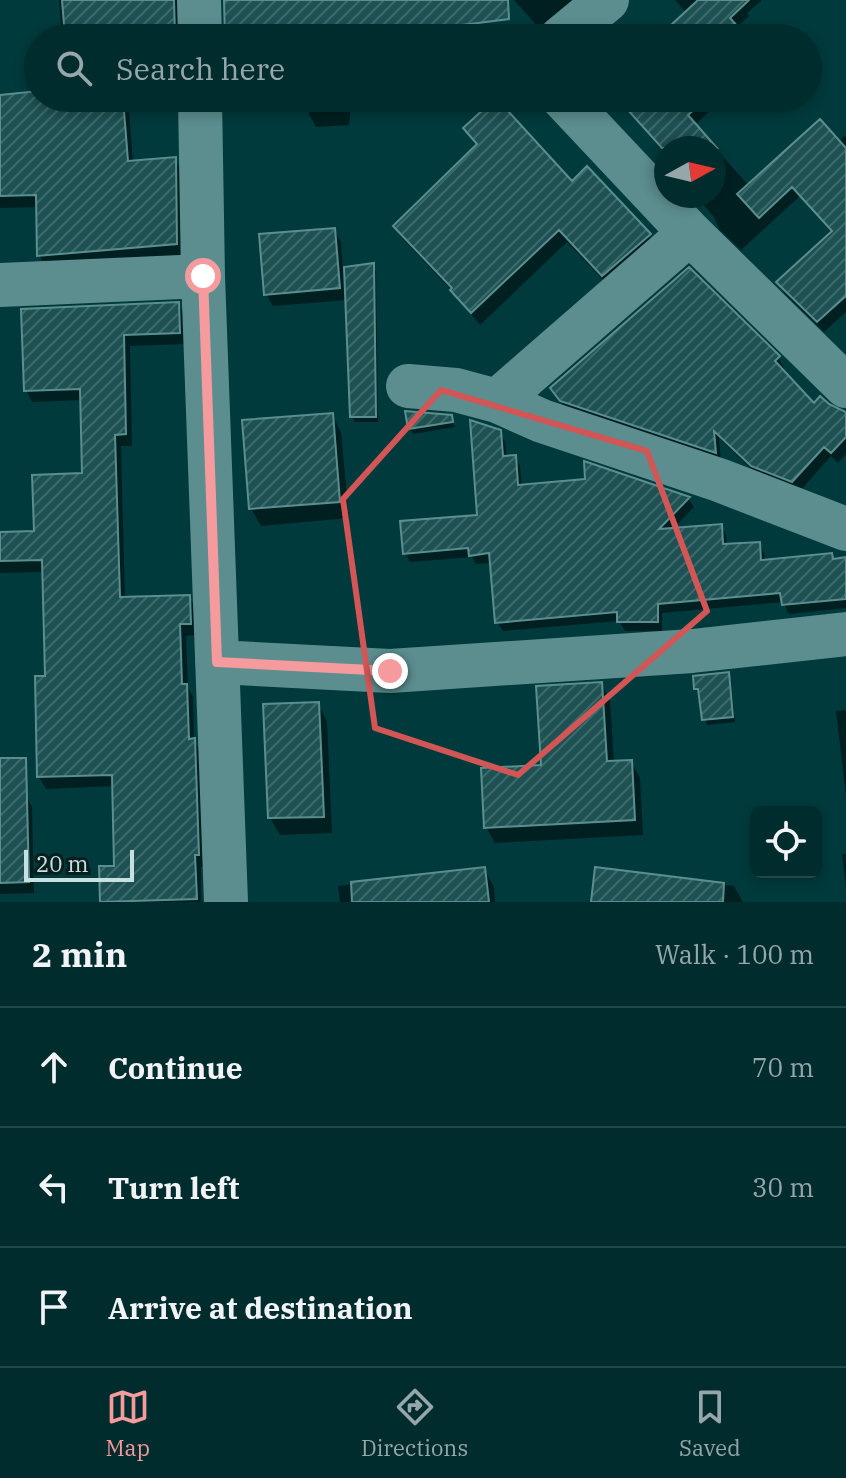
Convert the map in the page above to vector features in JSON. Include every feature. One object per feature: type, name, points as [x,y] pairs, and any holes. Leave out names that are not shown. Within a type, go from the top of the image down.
[{"type":"street","points":[[199,0],[200,24]]},
{"type":"street","points":[[578,24],[607,0]]},
{"type":"street","points":[[200,112],[203,276],[226,902]]},
{"type":"street","points":[[576,112],[690,233],[846,386]]},
{"type":"street","points":[[497,401],[690,233]]},
{"type":"street","points":[[0,285],[203,276]]},
{"type":"street","points":[[408,386],[456,390],[497,401],[542,421],[719,480],[846,529]]},
{"type":"street","points":[[217,662],[390,671],[692,651],[846,634]]},
{"type":"highlighted area","points":[[441,390],[647,451],[707,611],[518,775],[375,728],[343,499]]},
{"type":"building","points":[[62,0],[174,0],[175,24],[64,24]]},
{"type":"building","points":[[224,0],[508,0],[509,19],[470,24],[225,24]]},
{"type":"building","points":[[698,0],[749,0],[730,18],[735,24],[672,24]]},
{"type":"building","points":[[24,92],[24,112],[124,112],[128,161],[176,157],[177,244],[37,256],[36,195],[0,196],[0,95]]},
{"type":"building","points":[[481,112],[509,112],[572,181],[587,166],[651,234],[602,276],[559,230],[471,313],[450,290],[452,288],[393,226],[477,144],[463,128]]},
{"type":"building","points":[[630,112],[691,112],[688,115],[706,136],[654,136],[654,139]]},
{"type":"building","points":[[820,119],[846,148],[846,296],[817,322],[776,282],[832,231],[792,187],[759,218],[737,194]]},
{"type":"building","points":[[335,228],[340,288],[264,295],[259,234]]},
{"type":"building","points":[[374,263],[376,417],[350,417],[344,267]]},
{"type":"building","points":[[689,267],[780,356],[775,361],[814,403],[820,396],[846,412],[846,437],[831,453],[824,447],[792,482],[751,466],[714,431],[716,453],[560,401],[550,388]]},
{"type":"building","points":[[179,302],[180,333],[124,335],[126,434],[115,435],[120,597],[190,595],[191,624],[180,624],[182,684],[187,684],[189,739],[195,738],[199,855],[195,855],[197,899],[100,902],[99,866],[114,866],[112,775],[37,777],[35,676],[45,676],[42,560],[0,561],[0,532],[34,531],[32,475],[82,473],[80,389],[24,391],[21,309]]},
{"type":"building","points":[[405,411],[452,415],[453,422],[408,429]]},
{"type":"building","points":[[333,413],[340,502],[249,509],[242,420]]},
{"type":"building","points":[[470,420],[501,430],[503,456],[516,455],[518,485],[585,479],[584,461],[690,497],[659,529],[722,524],[723,544],[760,542],[761,560],[832,553],[833,559],[846,557],[846,599],[782,605],[780,593],[658,604],[658,622],[617,622],[617,612],[495,623],[489,553],[469,556],[468,548],[403,554],[400,521],[477,515]]},
{"type":"building","points":[[729,672],[733,717],[702,720],[693,676]]},
{"type":"building","points":[[602,682],[607,761],[632,760],[635,820],[484,828],[481,768],[541,765],[536,686]]},
{"type":"building","points":[[319,702],[324,817],[268,818],[263,704]]},
{"type":"building","points":[[0,758],[26,758],[29,882],[0,883]]},
{"type":"building","points":[[485,867],[489,902],[352,902],[351,882]]},
{"type":"building","points":[[595,867],[724,883],[723,902],[591,902]]},
{"type":"route","points":[[203,276],[217,662],[390,671]]}]
